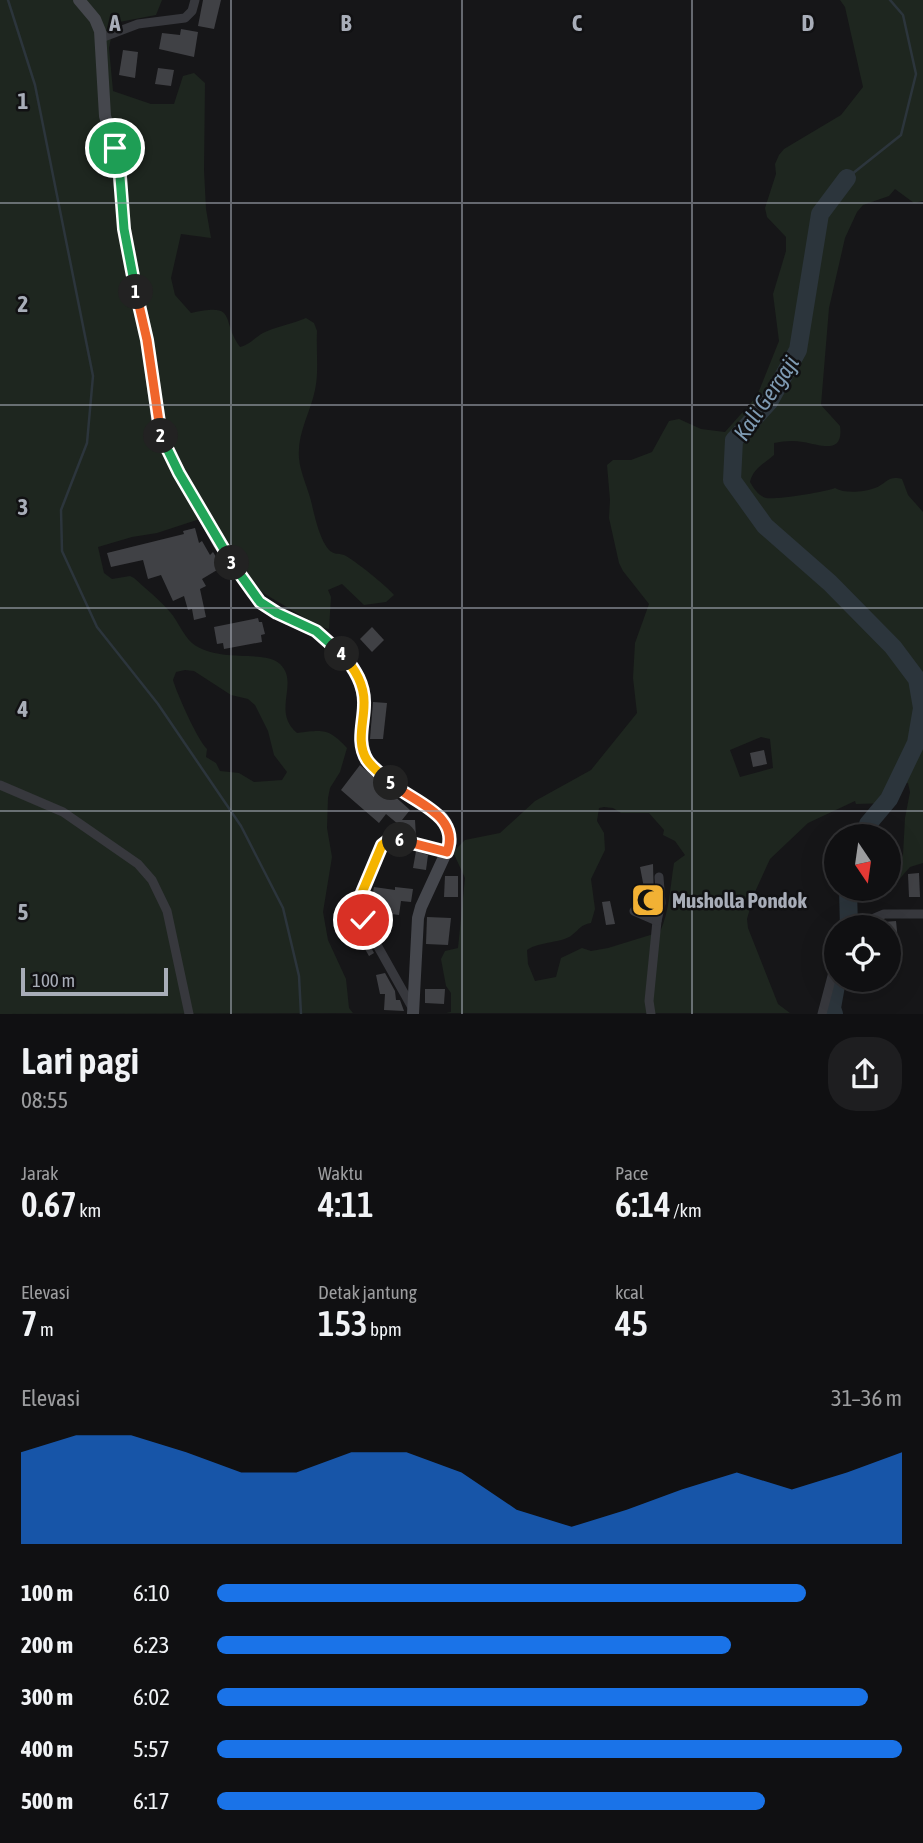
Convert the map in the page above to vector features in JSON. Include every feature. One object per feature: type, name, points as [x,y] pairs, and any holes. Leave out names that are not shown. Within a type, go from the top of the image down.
[{"type":"street","points":[[79,0],[95,19],[101,38],[105,116],[119,164],[124,229],[147,340],[155,409],[162,440],[219,544],[252,593],[269,609],[316,631],[337,648],[354,668],[364,702],[361,738],[367,761],[399,790],[442,817],[451,836],[447,852],[418,918],[413,1011]]},
{"type":"street","points":[[101,38],[138,24],[185,18],[192,10],[195,0]]},
{"type":"street","points":[[0,785],[63,812],[138,863],[152,880],[167,911],[189,1013]]},
{"type":"street","points":[[413,1011],[363,920],[359,905],[385,840],[391,838],[447,852]]},
{"type":"street","points":[[651,1013],[649,1001],[661,903],[659,877]]},
{"type":"street","points":[[634,911],[657,921]]},
{"type":"street","points":[[885,915],[923,914]]},
{"type":"street","points":[[822,1013],[828,992]]},
{"type":"shaded area","points":[[0,0],[162,0],[156,15],[114,23],[109,48],[113,91],[151,104],[174,104],[183,76],[194,73],[205,83],[204,170],[211,238],[181,234],[171,278],[175,295],[191,313],[206,310],[222,312],[240,347],[267,331],[306,318],[314,323],[317,331],[316,383],[302,432],[299,458],[316,522],[329,550],[355,562],[394,595],[386,602],[364,605],[342,584],[328,590],[331,597],[329,629],[320,627],[260,591],[234,560],[209,516],[157,533],[98,547],[104,573],[112,579],[130,576],[134,578],[166,607],[192,643],[215,653],[264,657],[280,664],[287,680],[286,716],[297,733],[325,732],[347,748],[328,798],[327,828],[332,857],[323,912],[328,940],[346,979],[349,1008],[353,1013],[0,1014]],"holes":[[[194,671],[231,695],[248,699],[255,705],[268,731],[274,755],[287,772],[282,780],[254,782],[239,773],[220,771],[216,763],[206,757],[207,749],[193,727],[173,680],[176,672]]]},
{"type":"shaded area","points":[[840,0],[923,0],[923,201],[914,203],[895,189],[889,196],[863,205],[845,238],[829,308],[821,405],[840,426],[838,441],[830,446],[796,441],[774,443],[774,455],[756,470],[750,482],[761,496],[771,498],[835,488],[849,492],[866,491],[897,478],[902,479],[908,495],[923,512],[923,863],[910,867],[901,877],[905,818],[910,792],[908,783],[902,783],[890,803],[856,804],[855,801],[808,823],[770,859],[754,894],[747,919],[748,928],[778,1004],[790,1013],[446,1013],[451,1012],[451,993],[446,986],[441,959],[445,951],[458,948],[465,878],[453,852],[465,840],[500,833],[535,801],[591,770],[637,713],[633,678],[635,643],[649,604],[619,563],[609,518],[607,465],[613,460],[631,460],[652,452],[669,421],[679,419],[701,429],[725,432],[757,396],[779,341],[773,294],[786,251],[786,237],[767,217],[765,208],[776,174],[775,164],[784,149],[841,115],[863,87],[845,7]],"holes":[[[761,737],[770,739],[773,768],[740,777],[730,750]],[[599,808],[613,808],[621,813],[649,813],[664,830],[663,835],[675,841],[685,855],[674,863],[668,906],[660,932],[608,948],[591,951],[582,948],[561,958],[556,977],[535,981],[528,964],[527,950],[568,938],[582,926],[591,923],[595,909],[591,879],[605,850],[604,833],[597,821]]]},
{"type":"building","points":[[203,0],[221,0],[214,29],[198,26]]},
{"type":"building","points":[[181,29],[198,32],[194,57],[159,49],[162,33],[180,35]]},
{"type":"building","points":[[123,50],[138,52],[135,78],[119,75]]},
{"type":"building","points":[[158,68],[174,70],[171,86],[155,84]]},
{"type":"building","points":[[195,528],[199,543],[202,541],[210,555],[213,552],[222,567],[202,579],[206,586],[200,589],[206,617],[194,620],[192,609],[188,610],[184,596],[173,601],[161,575],[148,579],[143,560],[111,567],[107,553],[184,534],[183,531]]},
{"type":"building","points":[[258,618],[265,634],[261,635],[262,642],[224,649],[223,643],[217,644],[214,627]]},
{"type":"building","points":[[372,627],[384,640],[372,652],[360,639]]},
{"type":"building","points":[[373,702],[387,703],[383,739],[370,739]]},
{"type":"building","points":[[764,750],[767,764],[753,767],[750,753]]},
{"type":"building","points":[[360,765],[410,810],[402,820],[415,820],[416,837],[404,834],[404,829],[386,814],[379,823],[341,790]]},
{"type":"building","points":[[416,851],[428,855],[426,870],[413,868]]},
{"type":"building","points":[[653,864],[654,902],[653,908],[647,909],[640,906],[639,893],[645,893],[640,867]]},
{"type":"building","points":[[919,873],[920,897],[909,897],[908,874]]},
{"type":"building","points":[[445,876],[458,876],[458,897],[444,897]]},
{"type":"building","points":[[374,887],[413,889],[411,902],[401,901],[399,915],[369,911]]},
{"type":"building","points":[[610,901],[615,924],[606,925],[602,902]]},
{"type":"building","points":[[354,915],[374,953],[369,956],[358,937],[354,939],[343,921]]},
{"type":"building","points":[[427,917],[451,918],[448,945],[426,944]]},
{"type":"building","points":[[385,973],[395,991],[396,1000],[400,1000],[404,1011],[384,1010],[385,994],[380,994],[376,975]]},
{"type":"building","points":[[425,989],[445,989],[444,1004],[425,1003]]},
{"type":"waterway","points":[[8,0],[35,85],[93,376],[87,443],[61,510],[62,551],[97,627],[158,704],[241,826],[283,908],[299,976],[301,1014]]},
{"type":"waterway","name":"Kali Gergaji","points":[[847,178],[901,135],[916,74],[903,15],[890,0]]},
{"type":"waterway","name":"Kali Gergaji","points":[[847,178],[820,214],[798,350],[769,402],[734,440],[732,480],[765,526],[830,583],[893,647],[917,679],[922,708],[916,743],[889,799],[868,824]]},
{"type":"waterway","name":"Kali Gergaji","points":[[848,901],[849,915]]},
{"type":"waterway","name":"Kali Gergaji","points":[[834,1014],[832,1008],[835,992]]},
{"type":"place","name":"Musholla Pondok","points":[[648,900]]},
{"type":"route","points":[[115,148],[129,259],[147,340],[159,430],[167,451],[219,544],[252,593],[269,609],[307,626],[327,639],[354,668],[364,702],[361,738],[367,761],[399,790],[442,817],[449,829],[451,842],[447,852],[391,838],[385,840],[361,895],[359,905],[363,920]]}]
